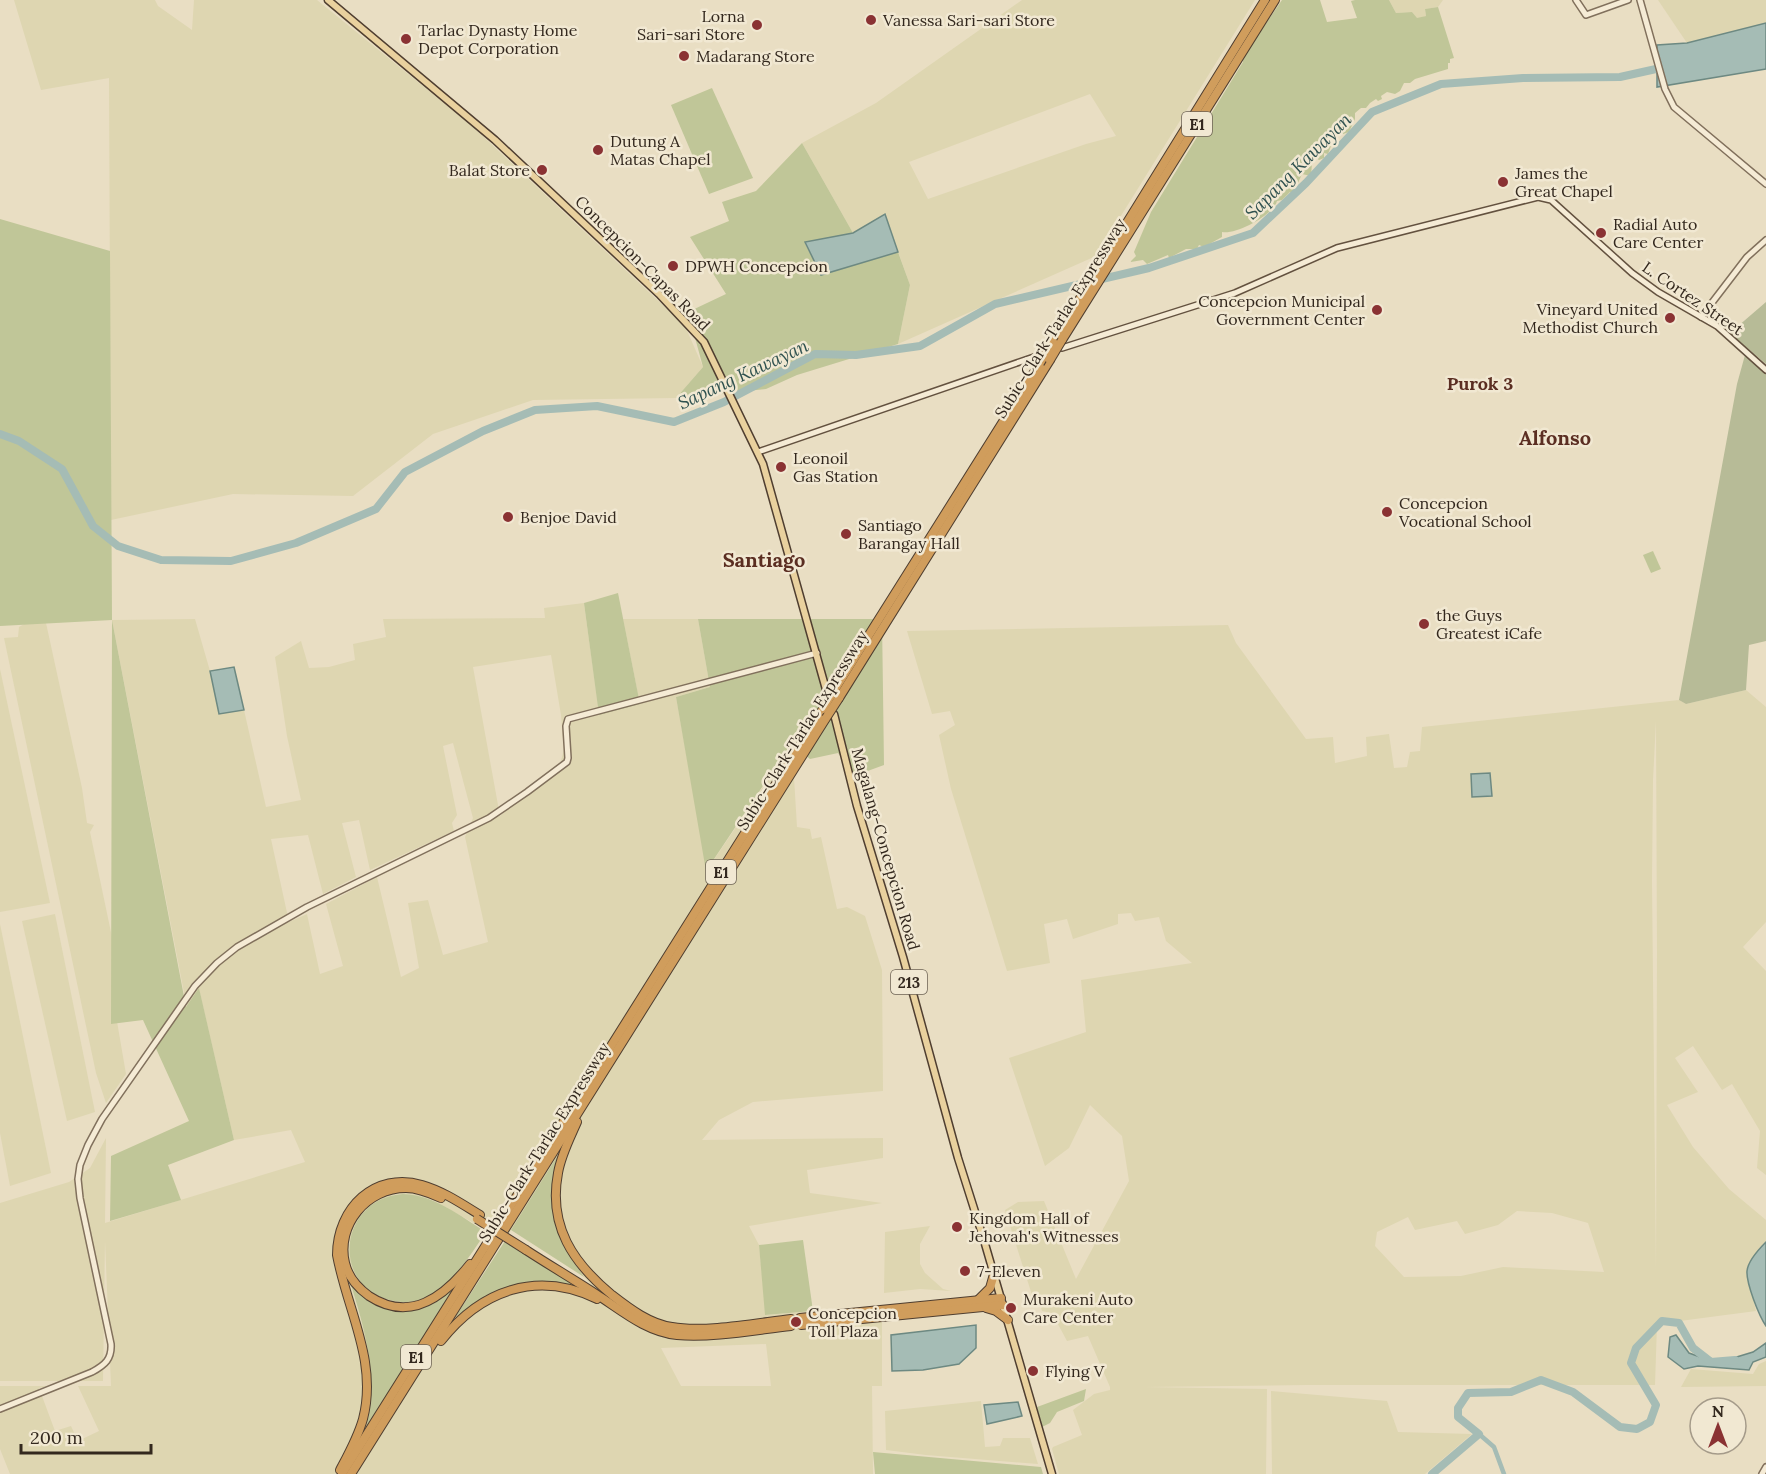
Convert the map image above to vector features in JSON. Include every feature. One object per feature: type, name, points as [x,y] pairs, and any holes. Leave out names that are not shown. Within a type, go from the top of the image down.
[{"type":"highway","name":"Subic-Clark-Tarlac Expressway","points":[[342,1474],[824,709],[1038,359],[1053,342],[1265,0]]},
{"type":"highway","name":"Subic-Clark-Tarlac Expressway","points":[[351,1474],[830,716],[838,698],[1062,344],[1076,317],[1275,0]]},
{"type":"highway","points":[[587,1098],[558,1173],[556,1198],[559,1220],[567,1244],[578,1262],[592,1279],[621,1306]]},
{"type":"highway","points":[[338,1474],[358,1434],[367,1387],[363,1345],[337,1255],[339,1233],[349,1210],[359,1199],[380,1186],[407,1182],[420,1184],[443,1193],[621,1306]]},
{"type":"highway","points":[[478,1217],[426,1192],[407,1188],[386,1191],[368,1200],[347,1228],[344,1252],[348,1272],[365,1293],[378,1302],[409,1307],[424,1304],[450,1287],[490,1239]]},
{"type":"highway","points":[[975,1304],[986,1294],[994,1274]]},
{"type":"highway","points":[[418,1369],[427,1362],[441,1340],[463,1317],[486,1300],[510,1290],[536,1286],[566,1288],[621,1306],[663,1326],[675,1328],[696,1329],[791,1323]]},
{"type":"highway","points":[[801,1322],[1002,1301]]},
{"type":"highway","points":[[975,1304],[992,1309],[1008,1320]]},
{"type":"main road","name":"Concepcion-Capas Road","points":[[328,0],[472,120],[544,185],[700,336],[758,452]]},
{"type":"main road","points":[[758,452],[828,693]]},
{"type":"main road","name":"Magalang-Concepcion Road","points":[[830,716],[903,957],[958,1158],[1052,1474]]},
{"type":"street","points":[[1576,0],[1586,15],[1628,0]]},
{"type":"street","points":[[1640,0],[1665,89],[1674,107],[1766,184]]},
{"type":"street","name":"L. Cortez Street","points":[[1062,344],[1235,293],[1337,248],[1538,197],[1551,200],[1632,273],[1658,292],[1725,332],[1766,370]]},
{"type":"street","points":[[1701,316],[1739,265],[1766,240]]},
{"type":"street","points":[[758,452],[1038,359]]},
{"type":"street","points":[[0,1409],[92,1372],[109,1359],[111,1344],[80,1198],[78,1179],[80,1165],[88,1145],[109,1109],[195,986],[217,963],[237,946],[307,907],[485,819],[517,799],[567,762],[566,726],[568,719],[817,653]]},
{"type":"street","points":[[1762,1474],[1766,1467]]},
{"type":"shaded area","points":[[14,0],[155,0],[158,6],[192,30],[194,0],[317,0],[471,125],[685,326],[703,367],[676,398],[533,400],[433,434],[353,496],[233,494],[111,520],[109,78],[41,90]]},
{"type":"shaded area","points":[[1022,0],[1255,0],[1096,256],[898,344],[910,285],[885,215],[853,233],[802,143],[876,103]],"holes":[[[1090,94],[1116,136],[1086,144],[928,199],[909,162]]]},
{"type":"shaded area","points":[[1389,0],[1443,0],[1438,7],[1425,9],[1426,16],[1417,19],[1412,12],[1396,13]]},
{"type":"shaded area","points":[[1658,0],[1766,0],[1766,23],[1687,43]]},
{"type":"shaded area","points":[[584,603],[599,714],[640,704],[623,619],[698,619],[710,687],[676,697],[707,870],[792,744],[797,827],[810,829],[812,839],[821,837],[837,909],[847,907],[865,916],[882,970],[883,1091],[753,1102],[719,1120],[702,1140],[883,1138],[883,1158],[807,1170],[810,1193],[882,1203],[749,1226],[759,1245],[766,1315],[882,1306],[882,1386],[872,1386],[873,1474],[10,1474],[0,1449],[0,1386],[50,1386],[39,1388],[55,1431],[71,1426],[78,1441],[99,1431],[78,1386],[111,1386],[105,1241],[103,1381],[0,1381],[0,1203],[69,1182],[90,1168],[106,1138],[105,1223],[305,1162],[291,1130],[234,1140],[199,989],[187,1008],[112,620],[195,619],[210,671],[219,714],[244,710],[266,807],[301,800],[287,736],[275,657],[301,641],[309,668],[329,667],[355,660],[353,644],[386,637],[383,619],[545,618],[544,608]],"holes":[[[551,655],[564,750],[560,764],[500,816],[473,667]],[[453,743],[473,818],[465,837],[488,942],[443,955],[428,900],[408,903],[419,968],[401,977],[377,877],[326,904],[343,966],[320,974],[307,914],[289,922],[271,839],[308,835],[323,894],[356,877],[342,823],[359,820],[370,870],[454,831],[452,823],[457,815],[443,746]],[[397,1194],[423,1197],[435,1201],[505,1241],[511,1230],[556,1220],[564,1246],[584,1277],[610,1305],[566,1286],[515,1286],[483,1298],[457,1318],[445,1298],[372,1386],[368,1345],[349,1280],[355,1273],[349,1244],[354,1226],[364,1211],[379,1200]],[[766,1344],[771,1386],[681,1386],[661,1348]]]},
{"type":"shaded area","points":[[26,623],[46,623],[82,788],[87,823],[94,825],[90,832],[117,961],[114,1004],[126,1074],[106,1103],[96,1073],[4,638],[18,637],[19,627]]},
{"type":"shaded area","points":[[1228,625],[1236,643],[1306,739],[1333,737],[1335,763],[1367,756],[1366,737],[1389,734],[1394,768],[1407,767],[1410,752],[1420,751],[1422,727],[1679,700],[1686,704],[1746,690],[1766,707],[1766,922],[1743,947],[1766,971],[1766,1175],[1757,1168],[1760,1131],[1732,1084],[1722,1090],[1693,1046],[1675,1058],[1698,1092],[1667,1105],[1693,1147],[1729,1189],[1766,1220],[1766,1242],[1757,1251],[1747,1271],[1756,1311],[1657,1324],[1655,1385],[1145,1387],[1267,1389],[1266,1474],[1059,1474],[1053,1447],[1082,1435],[1073,1410],[1094,1394],[1110,1390],[1110,1387],[1088,1336],[1067,1341],[1052,1313],[1042,1311],[1037,1295],[1032,1295],[1005,1210],[1018,1202],[1044,1201],[1076,1279],[1129,1181],[1122,1136],[1090,1105],[1069,1148],[1045,1166],[1009,1058],[1086,1032],[1081,980],[1192,963],[1166,941],[1159,917],[1135,921],[1131,913],[1118,914],[1118,924],[1073,939],[1067,919],[1044,924],[1050,963],[1007,971],[951,789],[939,735],[955,725],[950,711],[932,714],[907,631]],"holes":[[[1656,721],[1657,951],[1656,1271],[1652,881]],[[1517,1211],[1552,1213],[1588,1223],[1604,1272],[1503,1267],[1461,1276],[1404,1277],[1375,1246],[1377,1232],[1408,1217],[1415,1230],[1457,1221],[1465,1234],[1498,1225]]]},
{"type":"shaded area","points":[[0,669],[50,903],[0,912]]},
{"type":"shaded area","points":[[55,914],[95,1112],[67,1121],[22,921]]},
{"type":"shaded area","points":[[0,924],[51,1173],[10,1186],[0,1133]]},
{"type":"shaded area","points":[[930,1226],[920,1244],[920,1264],[925,1273],[943,1289],[951,1291],[920,1289],[884,1293],[885,1232]]},
{"type":"shaded area","points":[[1766,1361],[1766,1386],[1681,1387],[1691,1369],[1753,1374],[1759,1364]]},
{"type":"shaded area","points":[[1271,1391],[1387,1401],[1398,1432],[1472,1434],[1425,1474],[1272,1474]]},
{"type":"shaded area","points":[[981,1401],[985,1447],[1000,1446],[1003,1438],[1030,1438],[1038,1464],[886,1450],[885,1411]]},
{"type":"green space","points":[[1282,0],[1320,0],[1327,22],[1357,18],[1351,1],[1355,0],[1389,0],[1396,13],[1412,12],[1417,18],[1426,16],[1425,9],[1438,7],[1454,58],[1450,59],[1448,69],[1415,79],[1410,83],[1404,83],[1400,91],[1395,94],[1387,92],[1381,96],[1382,99],[1378,101],[1376,99],[1366,108],[1361,108],[1355,113],[1355,119],[1349,132],[1343,134],[1339,130],[1328,142],[1331,146],[1328,154],[1324,153],[1324,158],[1319,160],[1316,158],[1312,163],[1311,176],[1302,174],[1293,194],[1290,192],[1282,200],[1277,201],[1262,218],[1236,230],[1222,232],[1222,237],[1204,247],[1199,245],[1197,249],[1186,249],[1169,258],[1168,255],[1147,264],[1143,260],[1130,262],[1136,256],[1134,252],[1151,212],[1243,62],[1243,57]]},
{"type":"green space","points":[[712,88],[753,178],[709,194],[671,105]]},
{"type":"green space","points":[[802,143],[853,233],[805,243],[821,275],[898,252],[910,285],[898,344],[797,375],[766,389],[676,398],[703,367],[688,312],[726,294],[690,237],[729,221],[722,202],[756,191]]},
{"type":"green space","points":[[0,219],[110,251],[112,620],[0,626]]},
{"type":"green space","points":[[1766,302],[1766,364],[1730,333]]},
{"type":"green space","points":[[1745,355],[1766,374],[1766,641],[1749,645],[1746,690],[1686,704],[1679,700],[1737,384]]},
{"type":"green space","points":[[1653,551],[1661,569],[1651,573],[1643,555]]},
{"type":"green space","points":[[618,593],[640,704],[599,715],[584,603]]},
{"type":"green space","points":[[698,619],[882,619],[884,765],[854,776],[838,753],[810,759],[791,744],[706,871],[676,697],[710,687]]},
{"type":"green space","points":[[112,620],[186,1007],[199,988],[234,1140],[168,1165],[181,1200],[110,1221],[111,1156],[189,1121],[143,1020],[111,1024]]},
{"type":"green space","points":[[558,1155],[556,1220],[564,1246],[584,1277],[511,1230]]},
{"type":"green space","points":[[403,1194],[415,1195],[436,1202],[486,1232],[462,1266],[441,1288],[424,1298],[404,1302],[394,1301],[373,1293],[359,1280],[351,1263],[350,1244],[354,1226],[365,1211],[381,1199]]},
{"type":"green space","points":[[803,1240],[813,1311],[765,1315],[759,1245]]},
{"type":"green space","points":[[505,1241],[578,1286],[577,1289],[515,1286],[484,1298],[457,1318],[456,1316]]},
{"type":"green space","points":[[349,1279],[366,1297],[397,1311],[420,1309],[432,1304],[455,1288],[366,1429],[370,1410],[371,1372],[365,1335]]},
{"type":"green space","points":[[1086,1389],[1084,1401],[1057,1412],[1050,1423],[1042,1427],[1037,1407]]},
{"type":"green space","points":[[873,1452],[1041,1467],[1043,1474],[875,1474]]},
{"type":"water","points":[[1766,23],[1766,69],[1657,87],[1657,45],[1687,43]]},
{"type":"water","points":[[885,214],[898,252],[821,275],[805,242],[853,233]]},
{"type":"water","points":[[234,667],[244,710],[219,714],[210,671]]},
{"type":"water","points":[[1490,773],[1492,796],[1472,797],[1471,774]]},
{"type":"water","points":[[1766,1242],[1766,1326],[1754,1299],[1747,1271],[1752,1259]]},
{"type":"water","points":[[976,1325],[976,1348],[959,1364],[923,1370],[892,1371],[891,1335]]},
{"type":"water","points":[[1676,1335],[1689,1353],[1717,1363],[1753,1352],[1766,1343],[1766,1357],[1753,1362],[1749,1370],[1698,1366],[1684,1369],[1668,1357],[1670,1337]]},
{"type":"water","points":[[1018,1402],[1022,1416],[987,1424],[984,1405]]},
{"type":"waterway","name":"Sapang Kawayan","points":[[0,434],[19,441],[62,469],[93,526],[118,546],[161,560],[231,561],[296,543],[376,509],[405,472],[483,431],[535,410],[597,406],[674,422],[724,402],[815,354],[856,355],[920,346],[995,304],[1149,268],[1253,233],[1306,183],[1372,112],[1441,84],[1523,78],[1620,77],[1665,67]]},
{"type":"waterway","points":[[1432,1474],[1479,1434],[1458,1417],[1458,1408],[1468,1393],[1511,1392],[1541,1380],[1573,1392],[1620,1427],[1637,1429],[1650,1422],[1656,1405],[1631,1363],[1636,1348],[1662,1321],[1679,1323],[1693,1348],[1711,1362],[1735,1360]]},
{"type":"waterway","points":[[1479,1434],[1494,1447],[1504,1474]]},
{"type":"place","name":"Vanessa Sari-sari Store","points":[[871,20]]},
{"type":"place","name":"Lorna Sari-sari Store","points":[[757,25]]},
{"type":"place","name":"Tarlac Dynasty Home Depot Corporation","points":[[406,39]]},
{"type":"place","name":"Madarang Store","points":[[684,56]]},
{"type":"place","name":"Dutung A Matas Chapel","points":[[598,150]]},
{"type":"place","name":"Balat Store","points":[[542,170]]},
{"type":"place","name":"James the Great Chapel","points":[[1503,182]]},
{"type":"place","name":"Radial Auto Care Center","points":[[1601,233]]},
{"type":"place","name":"DPWH Concepcion","points":[[673,266]]},
{"type":"place","name":"Concepcion Municipal Government Center","points":[[1377,310]]},
{"type":"place","name":"Vineyard United Methodist Church","points":[[1670,318]]},
{"type":"place","name":"Leonoil Gas Station","points":[[781,467]]},
{"type":"place","name":"Concepcion Vocational School","points":[[1387,512]]},
{"type":"place","name":"Benjoe David","points":[[508,517]]},
{"type":"place","name":"Santiago Barangay Hall","points":[[846,534]]},
{"type":"place","name":"the Guys Greatest iCafe","points":[[1424,624]]},
{"type":"place","name":"Kingdom Hall of Jehovah's Witnesses","points":[[957,1227]]},
{"type":"place","name":"7-Eleven","points":[[965,1271]]},
{"type":"place","name":"Murakeni Auto Care Center","points":[[1011,1308]]},
{"type":"place","name":"Concepcion Toll Plaza","points":[[796,1322]]},
{"type":"place","name":"Flying V","points":[[1033,1371]]},
{"type":"district","name":"Purok 3","points":[[1480,383]]},
{"type":"district","name":"Alfonso","points":[[1555,437]]},
{"type":"district","name":"Santiago","points":[[764,559]]}]
